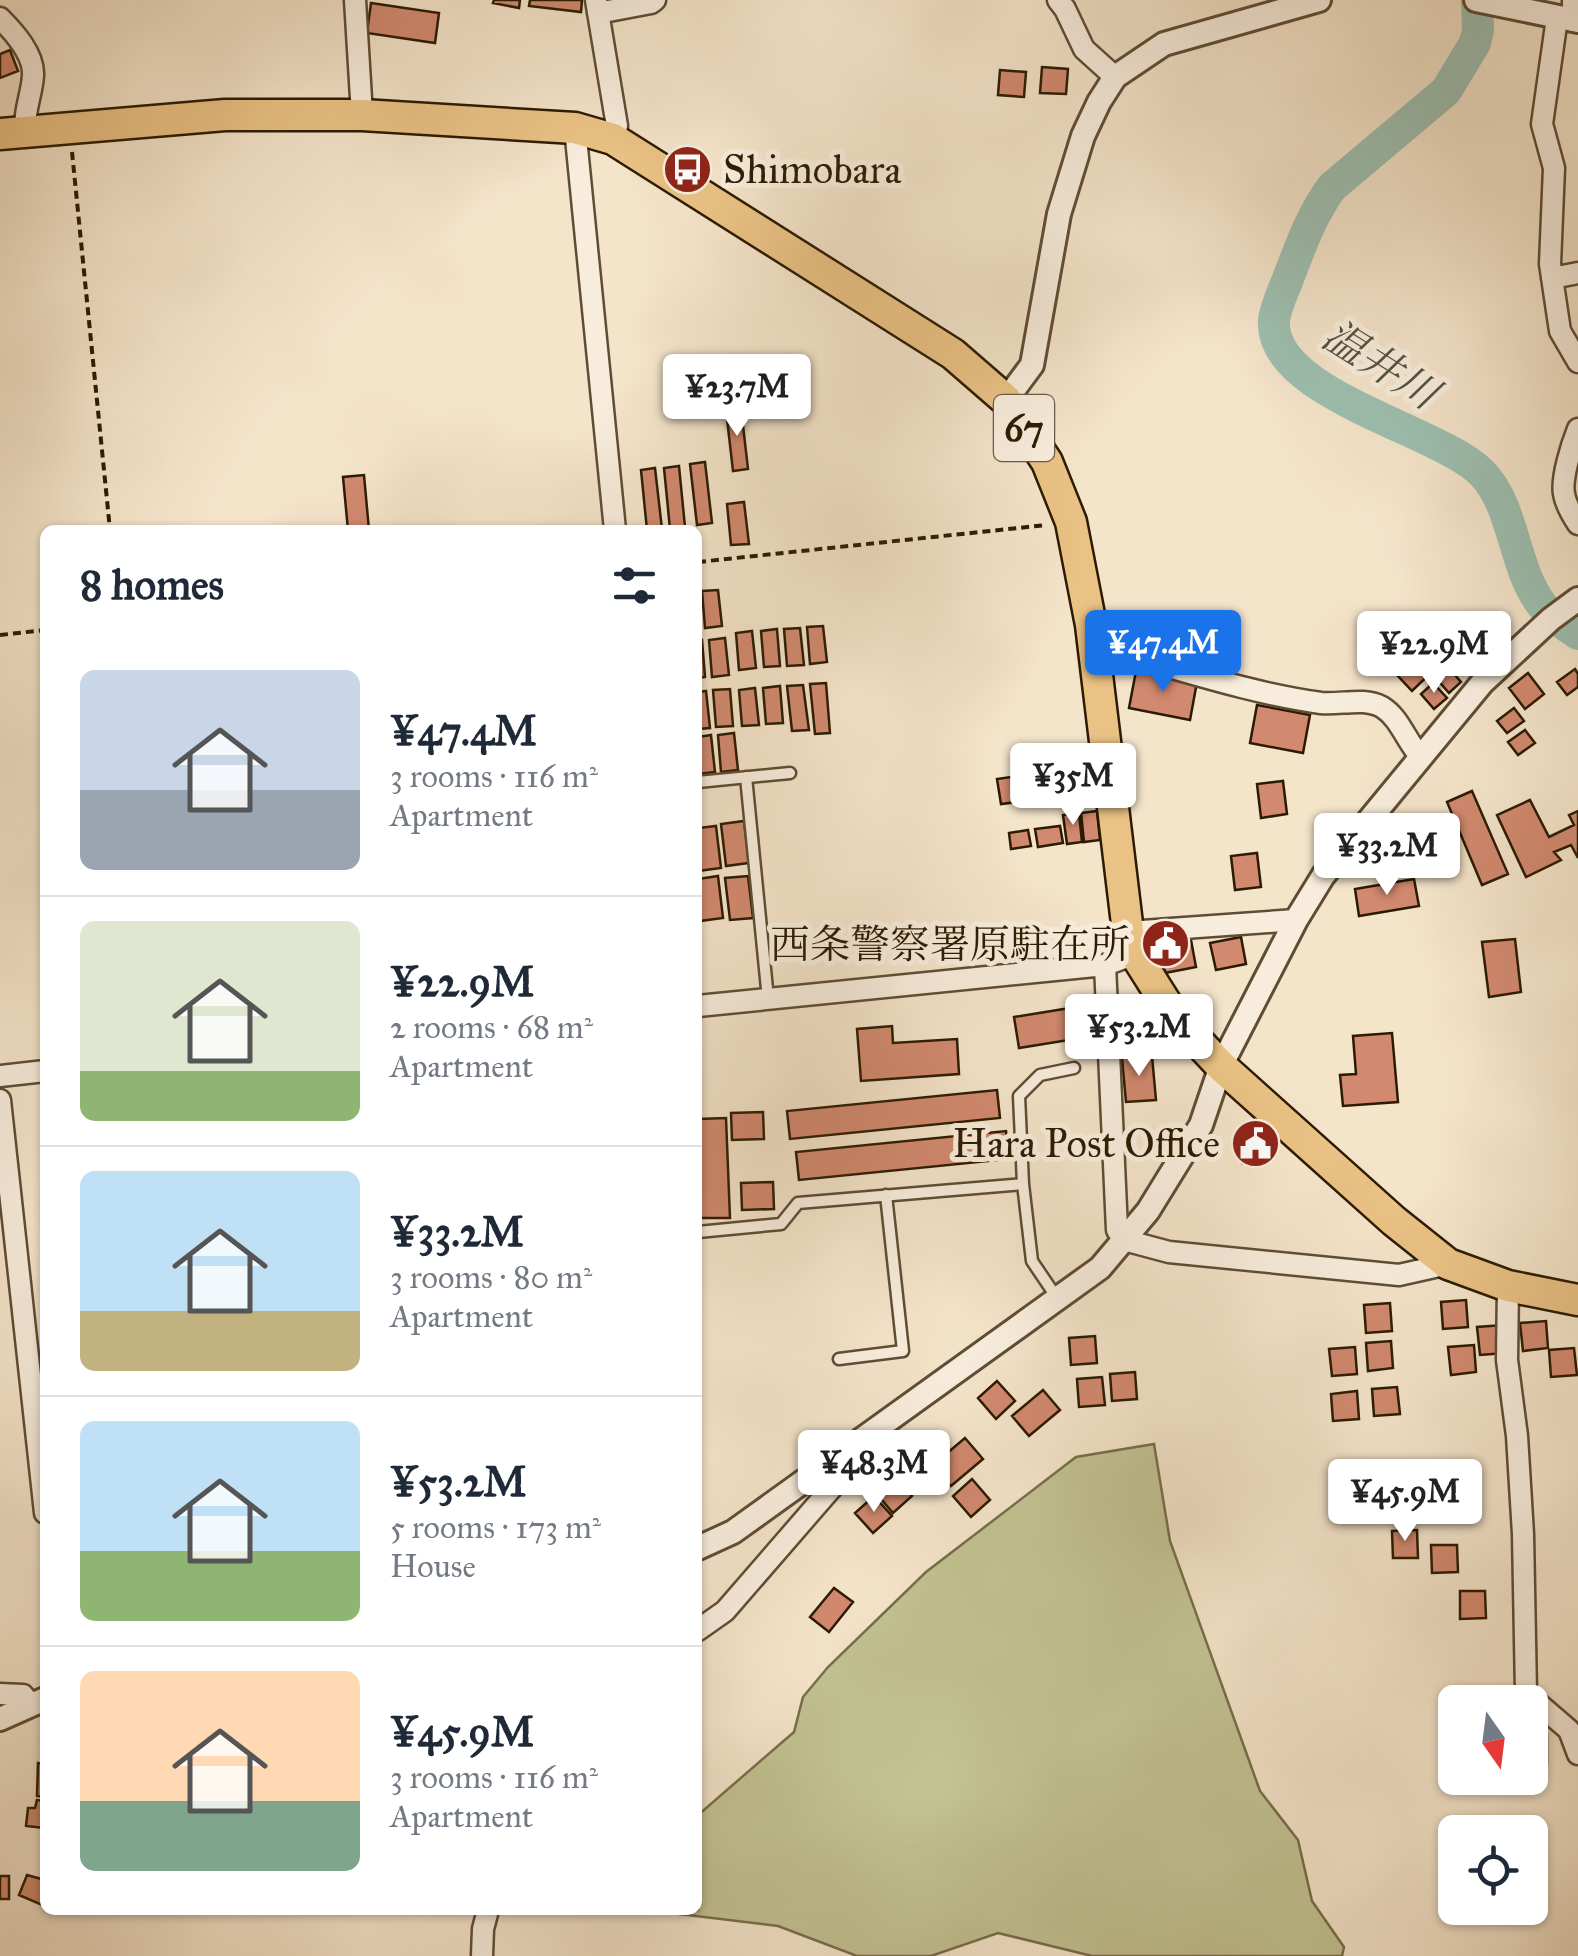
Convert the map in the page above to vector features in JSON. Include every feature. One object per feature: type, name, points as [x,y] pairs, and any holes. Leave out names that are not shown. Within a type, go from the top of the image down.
[{"type":"main road","name":"67","points":[[12,134],[225,115],[362,115],[575,128],[613,138],[953,354],[1006,400],[1047,462],[1071,522],[1094,651],[1132,943],[1174,1016],[1221,1066],[1394,1221],[1448,1264],[1508,1286],[1578,1300]]},
{"type":"street","points":[[355,0],[362,115]]},
{"type":"street","points":[[613,138],[617,126],[597,7],[656,0]]},
{"type":"street","points":[[1058,0],[1084,49],[1115,77]]},
{"type":"street","points":[[1006,400],[1032,364],[1059,214],[1083,136],[1115,77],[1164,44],[1319,0]]},
{"type":"street","points":[[1488,3],[1570,15],[1542,124],[1554,168],[1550,264],[1560,332],[1578,362]]},
{"type":"street","points":[[0,18],[22,43],[32,64],[24,114],[12,134]]},
{"type":"street","points":[[575,128],[615,525]]},
{"type":"street","points":[[1552,278],[1578,273]]},
{"type":"street","points":[[1578,428],[1562,490],[1578,524]]},
{"type":"street","points":[[702,1546],[733,1532],[1100,1268],[1148,1211],[1201,1126],[1221,1066],[1296,920],[1324,876],[1482,683],[1578,599]]},
{"type":"street","points":[[1094,651],[1109,650],[1284,697],[1328,704],[1369,702],[1394,717],[1420,756]]},
{"type":"street","points":[[702,1006],[1105,964],[1132,943],[1296,920]]},
{"type":"street","points":[[1105,964],[1117,1230],[1124,1240],[1170,1252],[1398,1276],[1448,1264]]},
{"type":"street","points":[[0,1076],[40,1072]]},
{"type":"street","points":[[0,1100],[40,1467]]},
{"type":"street","points":[[1508,1286],[1507,1360],[1518,1436],[1526,1694],[1569,1730],[1578,1754]]},
{"type":"street","points":[[702,1627],[725,1611],[842,1476],[857,1443]]},
{"type":"street","points":[[0,1694],[23,1695],[38,1702]]},
{"type":"street","points":[[0,1719],[38,1702]]},
{"type":"street","points":[[482,1956],[487,1915]]},
{"type":"lane","points":[[702,782],[790,773]]},
{"type":"lane","points":[[746,778],[768,999]]},
{"type":"lane","points":[[1058,1298],[1032,1261],[1019,1096],[1040,1075],[1074,1068]]},
{"type":"lane","points":[[702,1232],[781,1224],[798,1203],[1023,1184]]},
{"type":"lane","points":[[838,1359],[903,1351],[886,1194]]},
{"type":"path","points":[[69,130],[109,525]]},
{"type":"path","points":[[702,562],[1071,522]]},
{"type":"path","points":[[0,635],[40,631]]},
{"type":"green space","points":[[1154,1444],[1170,1541],[1260,1791],[1298,1840],[1312,1901],[1344,1947],[1342,1956],[1092,1956],[998,1933],[931,1956],[857,1956],[778,1926],[687,1915],[702,1915],[702,1812],[794,1732],[803,1697],[828,1667],[926,1572],[1076,1457]]},
{"type":"building","points":[[520,0],[519,8],[493,3]]},
{"type":"building","points":[[530,0],[582,0],[581,12],[529,6]]},
{"type":"building","points":[[371,3],[439,13],[435,43],[367,33]]},
{"type":"building","points":[[10,50],[18,71],[0,78],[0,54]]},
{"type":"building","points":[[1042,67],[1068,69],[1066,94],[1040,93]]},
{"type":"building","points":[[1000,70],[1026,72],[1024,97],[998,95]]},
{"type":"building","points":[[741,408],[748,469],[733,471],[726,410]]},
{"type":"building","points":[[705,462],[712,523],[697,525],[690,464]]},
{"type":"building","points":[[679,466],[685,525],[670,525],[664,468]]},
{"type":"building","points":[[655,468],[662,525],[646,525],[641,470]]},
{"type":"building","points":[[364,475],[369,525],[348,525],[343,477]]},
{"type":"building","points":[[744,502],[749,544],[731,545],[727,504]]},
{"type":"building","points":[[718,590],[722,626],[705,628],[702,591]]},
{"type":"building","points":[[823,626],[827,662],[810,664],[807,627]]},
{"type":"building","points":[[800,628],[804,665],[787,666],[784,629]]},
{"type":"building","points":[[777,629],[780,666],[764,667],[761,631]]},
{"type":"building","points":[[752,631],[756,668],[739,670],[736,633]]},
{"type":"building","points":[[725,638],[729,675],[712,677],[709,640]]},
{"type":"building","points":[[1423,652],[1437,667],[1412,691],[1398,676]]},
{"type":"building","points":[[1448,667],[1461,682],[1449,693],[1436,678]]},
{"type":"building","points":[[1575,669],[1578,687],[1567,695],[1557,682]]},
{"type":"building","points":[[1136,671],[1197,682],[1190,720],[1129,708]]},
{"type":"building","points":[[1528,673],[1544,694],[1525,709],[1509,688]]},
{"type":"building","points":[[826,683],[830,733],[815,734],[810,684]]},
{"type":"building","points":[[1433,683],[1447,698],[1434,709],[1421,694]]},
{"type":"building","points":[[803,685],[809,730],[792,731],[787,686]]},
{"type":"building","points":[[780,686],[783,723],[766,724],[763,688]]},
{"type":"building","points":[[755,688],[759,725],[742,726],[739,690]]},
{"type":"building","points":[[730,689],[733,726],[716,727],[713,690]]},
{"type":"building","points":[[706,691],[710,728],[702,729],[702,692]]},
{"type":"building","points":[[1257,705],[1310,715],[1303,753],[1250,743]]},
{"type":"building","points":[[1514,708],[1524,721],[1507,733],[1497,721]]},
{"type":"building","points":[[1525,730],[1535,743],[1518,755],[1508,742]]},
{"type":"building","points":[[734,733],[738,770],[721,772],[718,735]]},
{"type":"building","points":[[711,735],[715,772],[702,774],[702,736]]},
{"type":"building","points":[[1067,757],[1069,775],[1078,774],[1081,795],[1060,798],[1058,781],[1049,783],[1046,760]]},
{"type":"building","points":[[1032,774],[1034,791],[1023,792],[1025,801],[1001,804],[997,779]]},
{"type":"building","points":[[1283,781],[1287,814],[1261,818],[1257,784]]},
{"type":"building","points":[[1472,791],[1508,874],[1482,885],[1447,802]]},
{"type":"building","points":[[1530,800],[1549,837],[1574,825],[1569,815],[1578,811],[1578,858],[1571,845],[1554,852],[1561,860],[1526,877],[1497,815]]},
{"type":"building","points":[[1097,811],[1100,840],[1084,842],[1081,813]]},
{"type":"building","points":[[1079,813],[1082,842],[1067,844],[1063,815]]},
{"type":"building","points":[[744,821],[749,863],[726,866],[721,824]]},
{"type":"building","points":[[716,826],[721,868],[702,870],[702,828]]},
{"type":"building","points":[[1060,826],[1063,843],[1038,847],[1035,829]]},
{"type":"building","points":[[1028,830],[1031,846],[1011,849],[1009,833]]},
{"type":"building","points":[[1257,853],[1261,887],[1235,890],[1231,856]]},
{"type":"building","points":[[718,876],[723,918],[702,921],[702,878]]},
{"type":"building","points":[[748,876],[753,918],[730,920],[725,878]]},
{"type":"building","points":[[1414,879],[1419,906],[1359,916],[1355,889]]},
{"type":"building","points":[[1241,937],[1246,964],[1216,970],[1210,943]]},
{"type":"building","points":[[1515,939],[1521,992],[1489,997],[1482,942]]},
{"type":"building","points":[[1191,940],[1196,967],[1165,973],[1160,946]]},
{"type":"building","points":[[1070,1008],[1075,1039],[1019,1048],[1014,1017]]},
{"type":"building","points":[[892,1026],[893,1043],[957,1039],[959,1074],[861,1081],[857,1029]]},
{"type":"building","points":[[1392,1033],[1398,1102],[1343,1106],[1340,1075],[1356,1074],[1353,1036]]},
{"type":"building","points":[[1152,1056],[1156,1100],[1126,1102],[1122,1058]]},
{"type":"building","points":[[997,1090],[1000,1118],[790,1139],[787,1111]]},
{"type":"building","points":[[763,1112],[764,1139],[732,1140],[731,1113]]},
{"type":"building","points":[[726,1118],[730,1218],[702,1218],[702,1119]]},
{"type":"building","points":[[1267,1130],[1273,1157],[1242,1163],[1237,1136]]},
{"type":"building","points":[[1006,1131],[1009,1159],[799,1180],[796,1152]]},
{"type":"building","points":[[773,1182],[774,1209],[742,1210],[741,1183]]},
{"type":"building","points":[[1466,1300],[1468,1327],[1443,1329],[1441,1302]]},
{"type":"building","points":[[1390,1303],[1392,1331],[1366,1333],[1364,1305]]},
{"type":"building","points":[[1546,1321],[1548,1348],[1523,1351],[1520,1323]]},
{"type":"building","points":[[1503,1325],[1505,1353],[1480,1355],[1477,1327]]},
{"type":"building","points":[[1095,1336],[1097,1363],[1071,1365],[1069,1338]]},
{"type":"building","points":[[1391,1341],[1393,1368],[1368,1371],[1366,1343]]},
{"type":"building","points":[[1474,1345],[1476,1372],[1451,1375],[1448,1347]]},
{"type":"building","points":[[1355,1347],[1357,1374],[1332,1376],[1329,1349]]},
{"type":"building","points":[[1574,1348],[1577,1375],[1551,1377],[1549,1350]]},
{"type":"building","points":[[1135,1372],[1137,1399],[1112,1401],[1110,1374]]},
{"type":"building","points":[[1102,1377],[1105,1405],[1079,1407],[1077,1379]]},
{"type":"building","points":[[997,1381],[1015,1401],[996,1419],[978,1398]]},
{"type":"building","points":[[1397,1387],[1400,1414],[1374,1416],[1372,1389]]},
{"type":"building","points":[[1043,1390],[1060,1410],[1029,1436],[1012,1416]]},
{"type":"building","points":[[1357,1391],[1359,1419],[1333,1421],[1331,1394]]},
{"type":"building","points":[[965,1438],[983,1459],[951,1486],[933,1465]]},
{"type":"building","points":[[894,1476],[912,1496],[893,1513],[875,1492]]},
{"type":"building","points":[[972,1479],[990,1500],[971,1517],[953,1496]]},
{"type":"building","points":[[874,1496],[892,1516],[873,1533],[855,1513]]},
{"type":"building","points":[[1417,1530],[1418,1558],[1393,1558],[1392,1531]]},
{"type":"building","points":[[1431,1545],[1457,1545],[1458,1572],[1432,1573]]},
{"type":"building","points":[[834,1588],[853,1602],[829,1632],[810,1617]]},
{"type":"building","points":[[1460,1591],[1485,1591],[1486,1618],[1460,1619]]},
{"type":"building","points":[[38,1763],[40,1796],[37,1796]]},
{"type":"building","points":[[40,1800],[40,1827],[26,1826],[28,1808],[35,1808]]},
{"type":"building","points":[[27,1875],[40,1879],[40,1904],[19,1895]]},
{"type":"building","points":[[0,1876],[9,1876],[9,1899],[0,1899]]},
{"type":"waterway","name":"温井川","points":[[1477,0],[1475,43],[1446,91],[1325,197],[1303,241],[1274,320],[1279,346],[1298,369],[1359,408],[1430,441],[1482,473],[1501,503],[1532,590],[1550,613],[1578,634]]},
{"type":"place","name":"Shimobara","points":[[688,169]]},
{"type":"place","name":"西条警察署原駐在所","points":[[1165,944]]},
{"type":"place","name":"Hara Post Office","points":[[1255,1143]]}]
